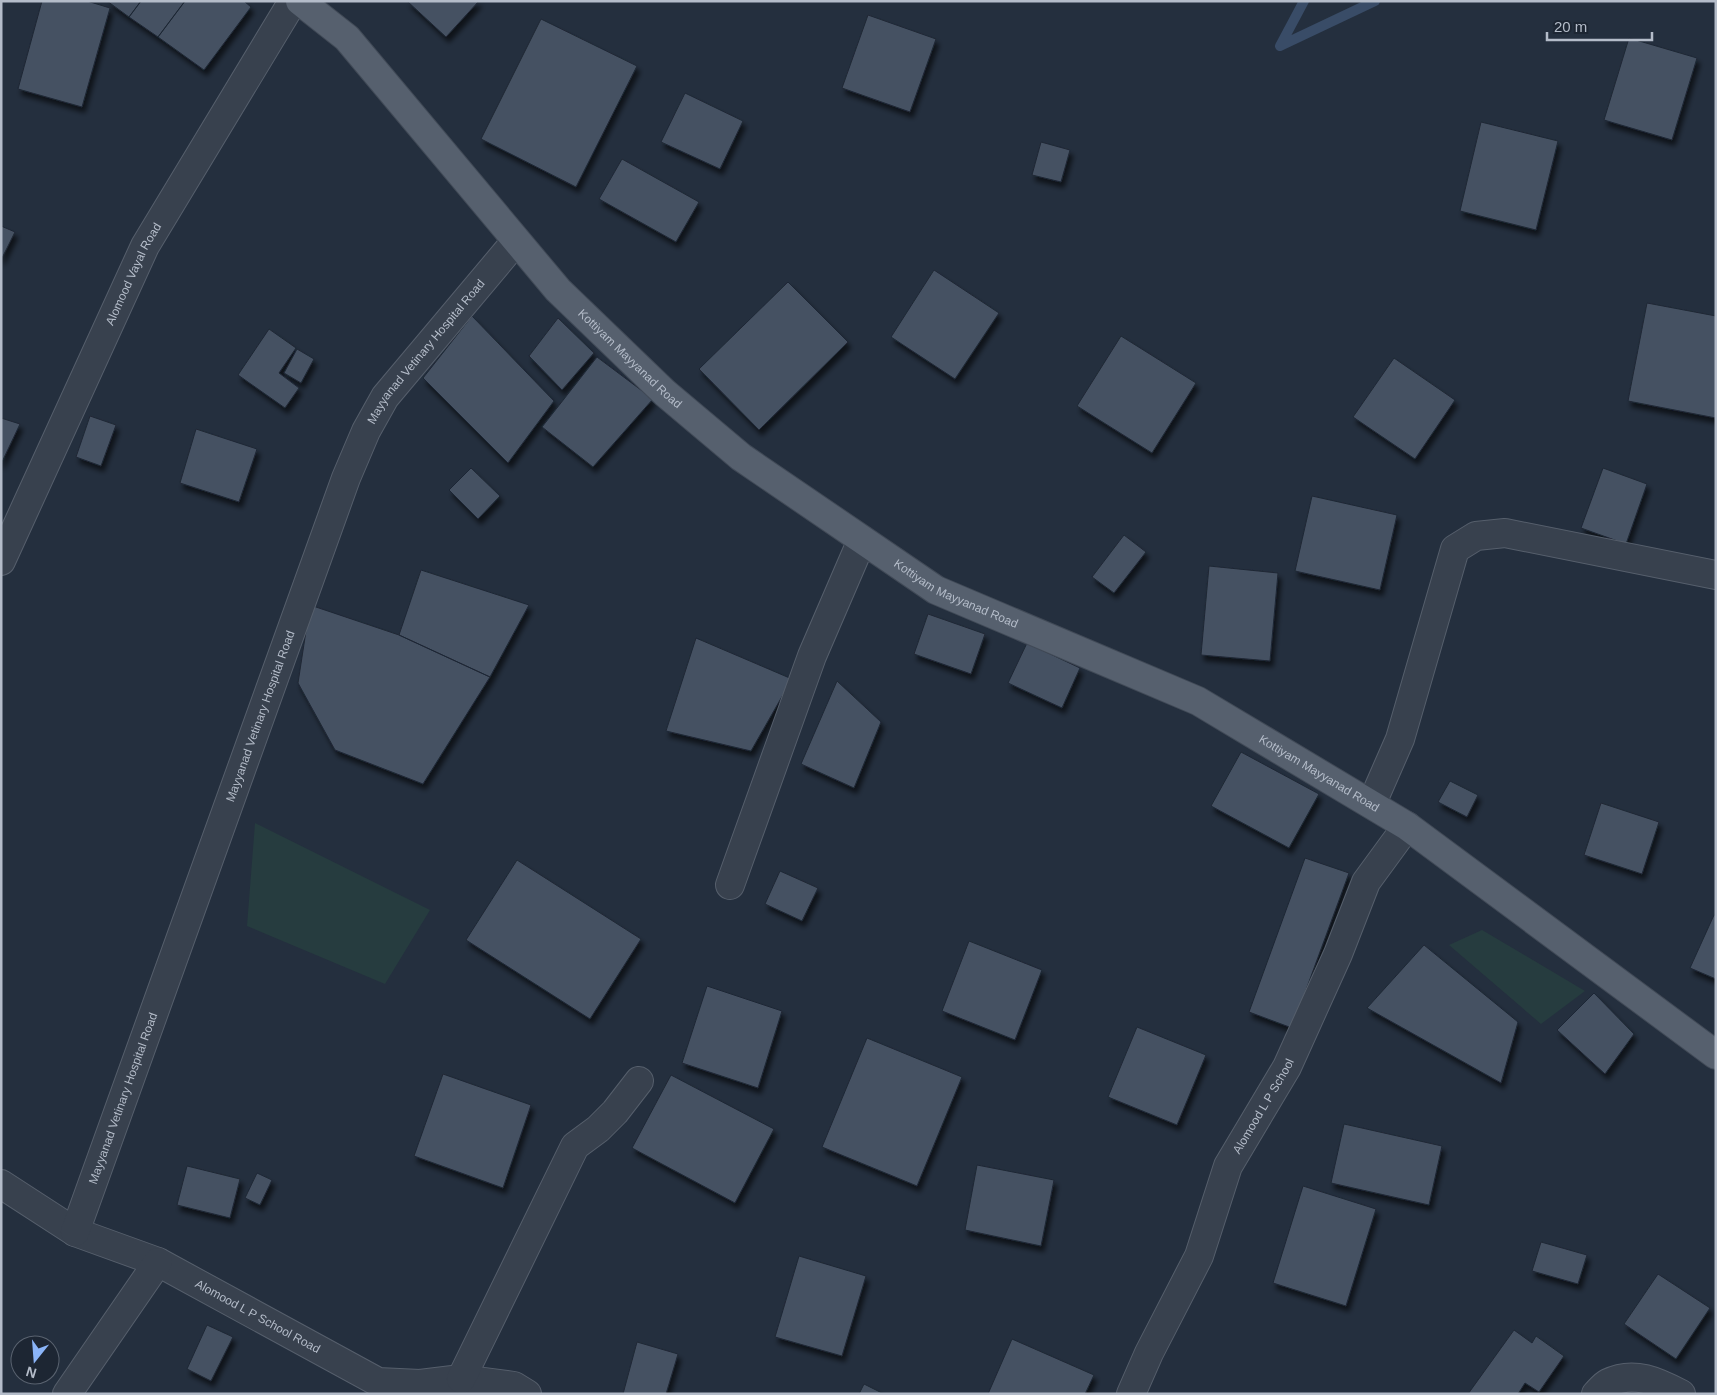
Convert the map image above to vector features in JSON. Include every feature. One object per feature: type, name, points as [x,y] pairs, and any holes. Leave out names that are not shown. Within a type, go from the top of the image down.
[{"type":"main road","name":"Kottiyam Mayyanad Road","points":[[300,1],[347,38],[558,290],[665,393],[742,457],[936,590],[1198,701],[1372,804],[1407,826],[1716,1055]]},
{"type":"street","name":"Alomood Vayal Road","points":[[1,561],[145,246],[293,1]]},
{"type":"street","name":"Mayyanad Vetinary Hospital Road","points":[[75,1232],[346,478],[366,431],[385,397],[516,240]]},
{"type":"street","points":[[1372,804],[1400,739],[1455,549],[1476,536],[1505,533],[1716,575]]},
{"type":"street","points":[[730,885],[812,656],[862,540]]},
{"type":"street","name":"Alomood L P School","points":[[1132,1394],[1148,1353],[1199,1256],[1228,1166],[1287,1067],[1338,954],[1366,882],[1407,826]]},
{"type":"street","points":[[461,1379],[576,1146],[598,1129],[615,1112],[640,1081]]},
{"type":"street","name":"Alomood L P School Road","points":[[1,1184],[75,1232],[158,1262],[378,1382],[420,1384],[461,1379],[514,1386],[527,1394]]},
{"type":"street","points":[[67,1394],[158,1262]]},
{"type":"street","points":[[1596,1394],[1608,1383],[1633,1376],[1656,1382],[1681,1394]]},
{"type":"green space","points":[[255,823],[430,910],[385,984],[247,926]]},
{"type":"green space","points":[[1482,930],[1585,991],[1541,1024],[1449,945]]},
{"type":"building","points":[[42,1],[87,1],[110,8],[82,107],[18,89]]},
{"type":"building","points":[[107,1],[141,1],[129,17]]},
{"type":"building","points":[[141,1],[185,1],[158,37],[129,17]]},
{"type":"building","points":[[185,1],[244,1],[251,7],[204,70],[158,37]]},
{"type":"building","points":[[407,1],[479,1],[446,37]]},
{"type":"building","points":[[868,15],[936,39],[910,112],[842,88]]},
{"type":"building","points":[[541,19],[637,66],[576,187],[481,139]]},
{"type":"building","points":[[1629,38],[1697,58],[1672,140],[1604,120]]},
{"type":"building","points":[[685,93],[743,121],[720,169],[661,142]]},
{"type":"building","points":[[1481,122],[1558,141],[1536,230],[1460,211]]},
{"type":"building","points":[[1041,142],[1070,150],[1061,182],[1032,175]]},
{"type":"building","points":[[622,159],[699,202],[676,242],[599,199]]},
{"type":"building","points":[[1,226],[15,232],[1,260]]},
{"type":"building","points":[[934,270],[999,313],[955,379],[891,337]]},
{"type":"building","points":[[788,282],[848,342],[759,430],[699,369]]},
{"type":"building","points":[[1647,303],[1716,316],[1716,418],[1628,401]]},
{"type":"building","points":[[472,316],[554,401],[508,463],[423,378]]},
{"type":"building","points":[[558,318],[594,353],[562,390],[529,356]]},
{"type":"building","points":[[269,329],[296,348],[279,373],[299,388],[285,408],[238,375]]},
{"type":"building","points":[[1121,336],[1196,383],[1152,453],[1077,406]]},
{"type":"building","points":[[297,349],[314,359],[301,383],[284,373]]},
{"type":"building","points":[[597,357],[653,399],[593,467],[542,427]]},
{"type":"building","points":[[1394,358],[1455,400],[1415,459],[1353,417]]},
{"type":"building","points":[[90,416],[116,425],[101,466],[76,457]]},
{"type":"building","points":[[1,418],[20,424],[1,464]]},
{"type":"building","points":[[196,429],[257,449],[239,502],[180,483]]},
{"type":"building","points":[[471,468],[500,496],[478,519],[449,490]]},
{"type":"building","points":[[1603,468],[1647,484],[1626,544],[1581,528]]},
{"type":"building","points":[[1312,496],[1397,515],[1380,590],[1295,571]]},
{"type":"building","points":[[1124,535],[1146,552],[1114,593],[1092,577]]},
{"type":"building","points":[[1209,566],[1278,573],[1270,661],[1201,655]]},
{"type":"building","points":[[421,570],[529,605],[490,677],[399,635]]},
{"type":"building","points":[[310,605],[399,635],[490,677],[423,784],[335,750],[298,683]]},
{"type":"building","points":[[928,614],[985,634],[971,674],[914,654]]},
{"type":"building","points":[[696,638],[792,679],[751,751],[666,731]]},
{"type":"building","points":[[1027,643],[1080,668],[1062,708],[1008,683]]},
{"type":"building","points":[[837,681],[881,722],[854,788],[801,764]]},
{"type":"building","points":[[1241,752],[1319,794],[1289,848],[1211,806]]},
{"type":"building","points":[[1450,781],[1478,795],[1467,817],[1438,802]]},
{"type":"building","points":[[1601,803],[1659,822],[1642,874],[1584,855]]},
{"type":"building","points":[[1305,858],[1349,873],[1292,1028],[1249,1012]]},
{"type":"building","points":[[517,860],[641,939],[590,1019],[466,940]]},
{"type":"building","points":[[780,871],[818,888],[802,921],[765,904]]},
{"type":"building","points":[[1714,915],[1716,915],[1716,979],[1690,968]]},
{"type":"building","points":[[969,941],[1042,970],[1015,1040],[942,1011]]},
{"type":"building","points":[[1424,945],[1518,1022],[1501,1083],[1367,1008]]},
{"type":"building","points":[[707,986],[782,1011],[758,1088],[682,1063]]},
{"type":"building","points":[[1594,993],[1634,1034],[1605,1074],[1557,1030]]},
{"type":"building","points":[[1137,1027],[1206,1055],[1177,1125],[1108,1097]]},
{"type":"building","points":[[867,1038],[962,1077],[917,1186],[822,1147]]},
{"type":"building","points":[[443,1074],[531,1105],[503,1188],[414,1156]]},
{"type":"building","points":[[671,1075],[774,1129],[735,1203],[632,1148]]},
{"type":"building","points":[[1344,1124],[1442,1146],[1429,1205],[1331,1183]]},
{"type":"building","points":[[977,1165],[1054,1180],[1041,1246],[965,1230]]},
{"type":"building","points":[[187,1166],[240,1179],[230,1218],[177,1205]]},
{"type":"building","points":[[257,1173],[272,1180],[260,1205],[245,1198]]},
{"type":"building","points":[[1303,1186],[1376,1209],[1346,1306],[1273,1283]]},
{"type":"building","points":[[1541,1242],[1587,1255],[1578,1284],[1532,1271]]},
{"type":"building","points":[[799,1256],[866,1276],[842,1356],[775,1337]]},
{"type":"building","points":[[1658,1274],[1710,1308],[1676,1359],[1624,1324]]},
{"type":"building","points":[[207,1325],[233,1337],[211,1381],[187,1369]]},
{"type":"building","points":[[1514,1330],[1532,1343],[1536,1336],[1564,1356],[1539,1392],[1525,1383],[1518,1394],[1468,1394]]},
{"type":"building","points":[[1012,1339],[1094,1375],[1085,1394],[988,1394]]},
{"type":"building","points":[[637,1342],[678,1354],[666,1394],[623,1394]]},
{"type":"building","points":[[864,1384],[884,1394],[859,1394]]},
{"type":"waterway","points":[[1304,1],[1280,46],[1375,1]]}]
